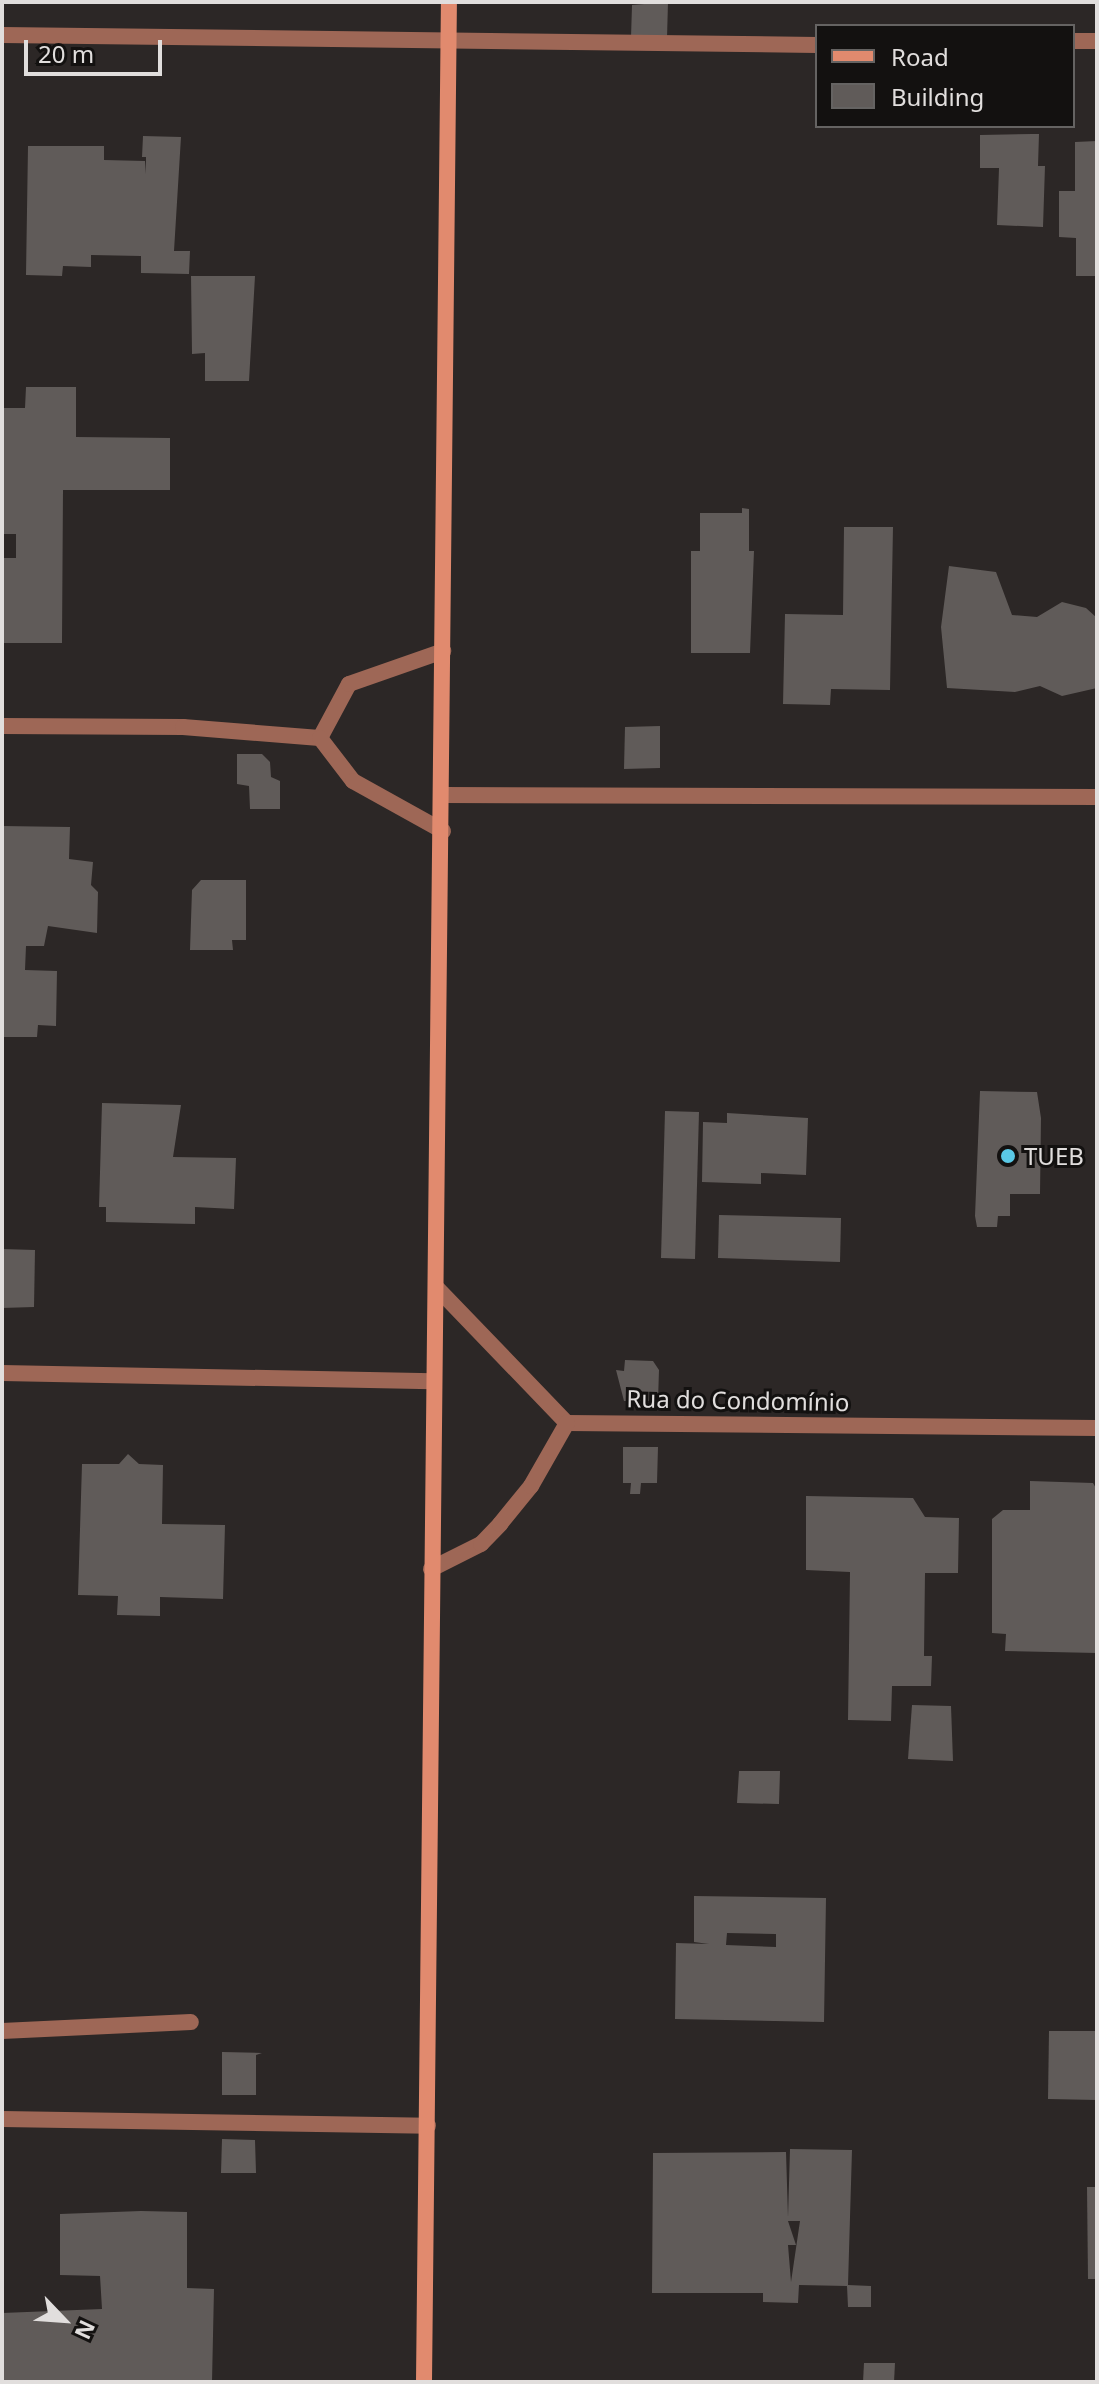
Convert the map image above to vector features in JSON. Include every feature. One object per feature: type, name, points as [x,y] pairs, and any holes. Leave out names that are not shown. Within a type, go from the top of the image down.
[{"type":"street","points":[[424,2382],[433,1381],[443,831],[449,2]]},
{"type":"street","points":[[2,35],[815,45]]},
{"type":"street","points":[[1075,41],[1097,41]]},
{"type":"street","points":[[320,738],[349,684],[443,651]]},
{"type":"street","points":[[2,726],[183,727],[320,738],[353,781],[443,831]]},
{"type":"street","points":[[443,795],[1097,797]]},
{"type":"street","points":[[431,1569],[481,1544],[500,1524],[531,1486],[567,1423],[436,1287]]},
{"type":"street","points":[[2,1373],[433,1381]]},
{"type":"street","name":"Rua do Condomínio","points":[[567,1423],[1097,1428]]},
{"type":"street","points":[[2,2031],[191,2022]]},
{"type":"street","points":[[2,2119],[428,2126]]},
{"type":"building","points":[[668,2],[667,38],[631,37],[632,5]]},
{"type":"building","points":[[1039,134],[1038,166],[1045,166],[1043,227],[997,225],[999,168],[980,168],[980,135]]},
{"type":"building","points":[[143,136],[181,137],[174,251],[190,251],[189,274],[141,273],[141,256],[91,255],[91,267],[63,266],[62,276],[26,275],[28,146],[104,146],[104,160],[145,161],[146,174],[146,157],[142,157]]},
{"type":"building","points":[[1097,141],[1097,276],[1076,276],[1076,238],[1059,237],[1059,191],[1075,191],[1075,142]]},
{"type":"building","points":[[191,276],[255,276],[249,381],[205,381],[205,353],[192,354]]},
{"type":"building","points":[[26,387],[76,387],[76,437],[170,438],[170,490],[63,490],[62,643],[2,643],[2,558],[16,558],[16,534],[2,534],[2,408],[25,408]]},
{"type":"building","points":[[742,508],[749,509],[749,551],[754,551],[750,653],[691,653],[691,551],[700,551],[700,513],[742,513]]},
{"type":"building","points":[[844,527],[893,527],[890,690],[831,689],[830,705],[783,704],[785,614],[843,615]]},
{"type":"building","points":[[949,566],[996,572],[1012,615],[1037,617],[1062,602],[1086,608],[1097,618],[1097,688],[1062,696],[1040,686],[1015,692],[947,688],[941,627]]},
{"type":"building","points":[[660,726],[660,768],[624,769],[625,727]]},
{"type":"building","points":[[237,754],[262,754],[270,762],[271,777],[280,781],[280,809],[250,809],[249,786],[237,784]]},
{"type":"building","points":[[2,826],[70,827],[69,859],[93,862],[91,885],[98,892],[97,933],[48,926],[44,946],[26,946],[25,970],[57,971],[56,1026],[38,1025],[37,1037],[2,1037]]},
{"type":"building","points":[[201,880],[246,880],[246,940],[232,940],[233,950],[190,950],[192,890]]},
{"type":"building","name":"TUEB","points":[[980,1091],[1037,1092],[1041,1118],[1040,1194],[1010,1194],[1010,1216],[998,1216],[997,1227],[977,1227],[975,1216]]},
{"type":"building","points":[[102,1103],[181,1105],[173,1157],[236,1158],[234,1209],[195,1207],[195,1224],[106,1222],[106,1207],[99,1207]]},
{"type":"building","points":[[665,1111],[699,1112],[695,1259],[661,1258]]},
{"type":"building","points":[[727,1113],[808,1118],[806,1175],[761,1173],[761,1184],[702,1182],[703,1122],[727,1123]]},
{"type":"building","points":[[719,1215],[841,1218],[840,1262],[718,1258]]},
{"type":"building","points":[[2,1249],[35,1250],[34,1307],[2,1308]]},
{"type":"building","points":[[625,1360],[653,1361],[659,1370],[658,1401],[624,1401],[616,1370],[624,1371]]},
{"type":"building","points":[[623,1447],[658,1447],[657,1483],[641,1483],[640,1494],[630,1494],[631,1483],[623,1483]]},
{"type":"building","points":[[128,1454],[139,1464],[163,1465],[162,1524],[225,1525],[223,1599],[160,1597],[160,1616],[117,1615],[118,1596],[78,1595],[82,1464],[119,1464]]},
{"type":"building","points":[[1030,1481],[1093,1483],[1097,1490],[1097,1653],[1005,1651],[1006,1634],[992,1633],[992,1519],[1003,1510],[1030,1510]]},
{"type":"building","points":[[806,1496],[913,1498],[925,1517],[959,1518],[958,1573],[925,1573],[924,1656],[932,1656],[931,1686],[892,1686],[891,1721],[848,1720],[850,1572],[806,1570]]},
{"type":"building","points":[[912,1705],[951,1706],[953,1761],[908,1759]]},
{"type":"building","points":[[739,1771],[780,1771],[779,1804],[737,1803]]},
{"type":"building","points":[[694,1896],[826,1898],[824,2022],[675,2019],[676,1943],[709,1944],[694,1942]],"holes":[[[727,1933],[776,1934],[776,1947],[726,1945]]]},
{"type":"building","points":[[1049,2031],[1097,2031],[1097,2100],[1048,2099]]},
{"type":"building","points":[[222,2052],[262,2053],[256,2055],[256,2095],[222,2095]]},
{"type":"building","points":[[222,2139],[255,2140],[256,2173],[221,2173]]},
{"type":"building","points":[[790,2149],[852,2150],[848,2285],[871,2286],[871,2307],[848,2307],[847,2286],[799,2285],[798,2303],[763,2302],[763,2293],[652,2293],[653,2153],[786,2152],[788,2217]],"holes":[[[788,2221],[800,2221],[791,2282],[788,2245],[796,2245]]]},
{"type":"building","points":[[1087,2187],[1097,2187],[1097,2279],[1088,2279]]},
{"type":"building","points":[[187,2212],[187,2288],[214,2289],[212,2382],[2,2382],[2,2313],[102,2309],[100,2276],[60,2275],[60,2214]]},
{"type":"building","points":[[864,2363],[895,2363],[894,2382],[863,2382]]},
{"type":"place","name":"TUEB","points":[[1008,1156]]}]
